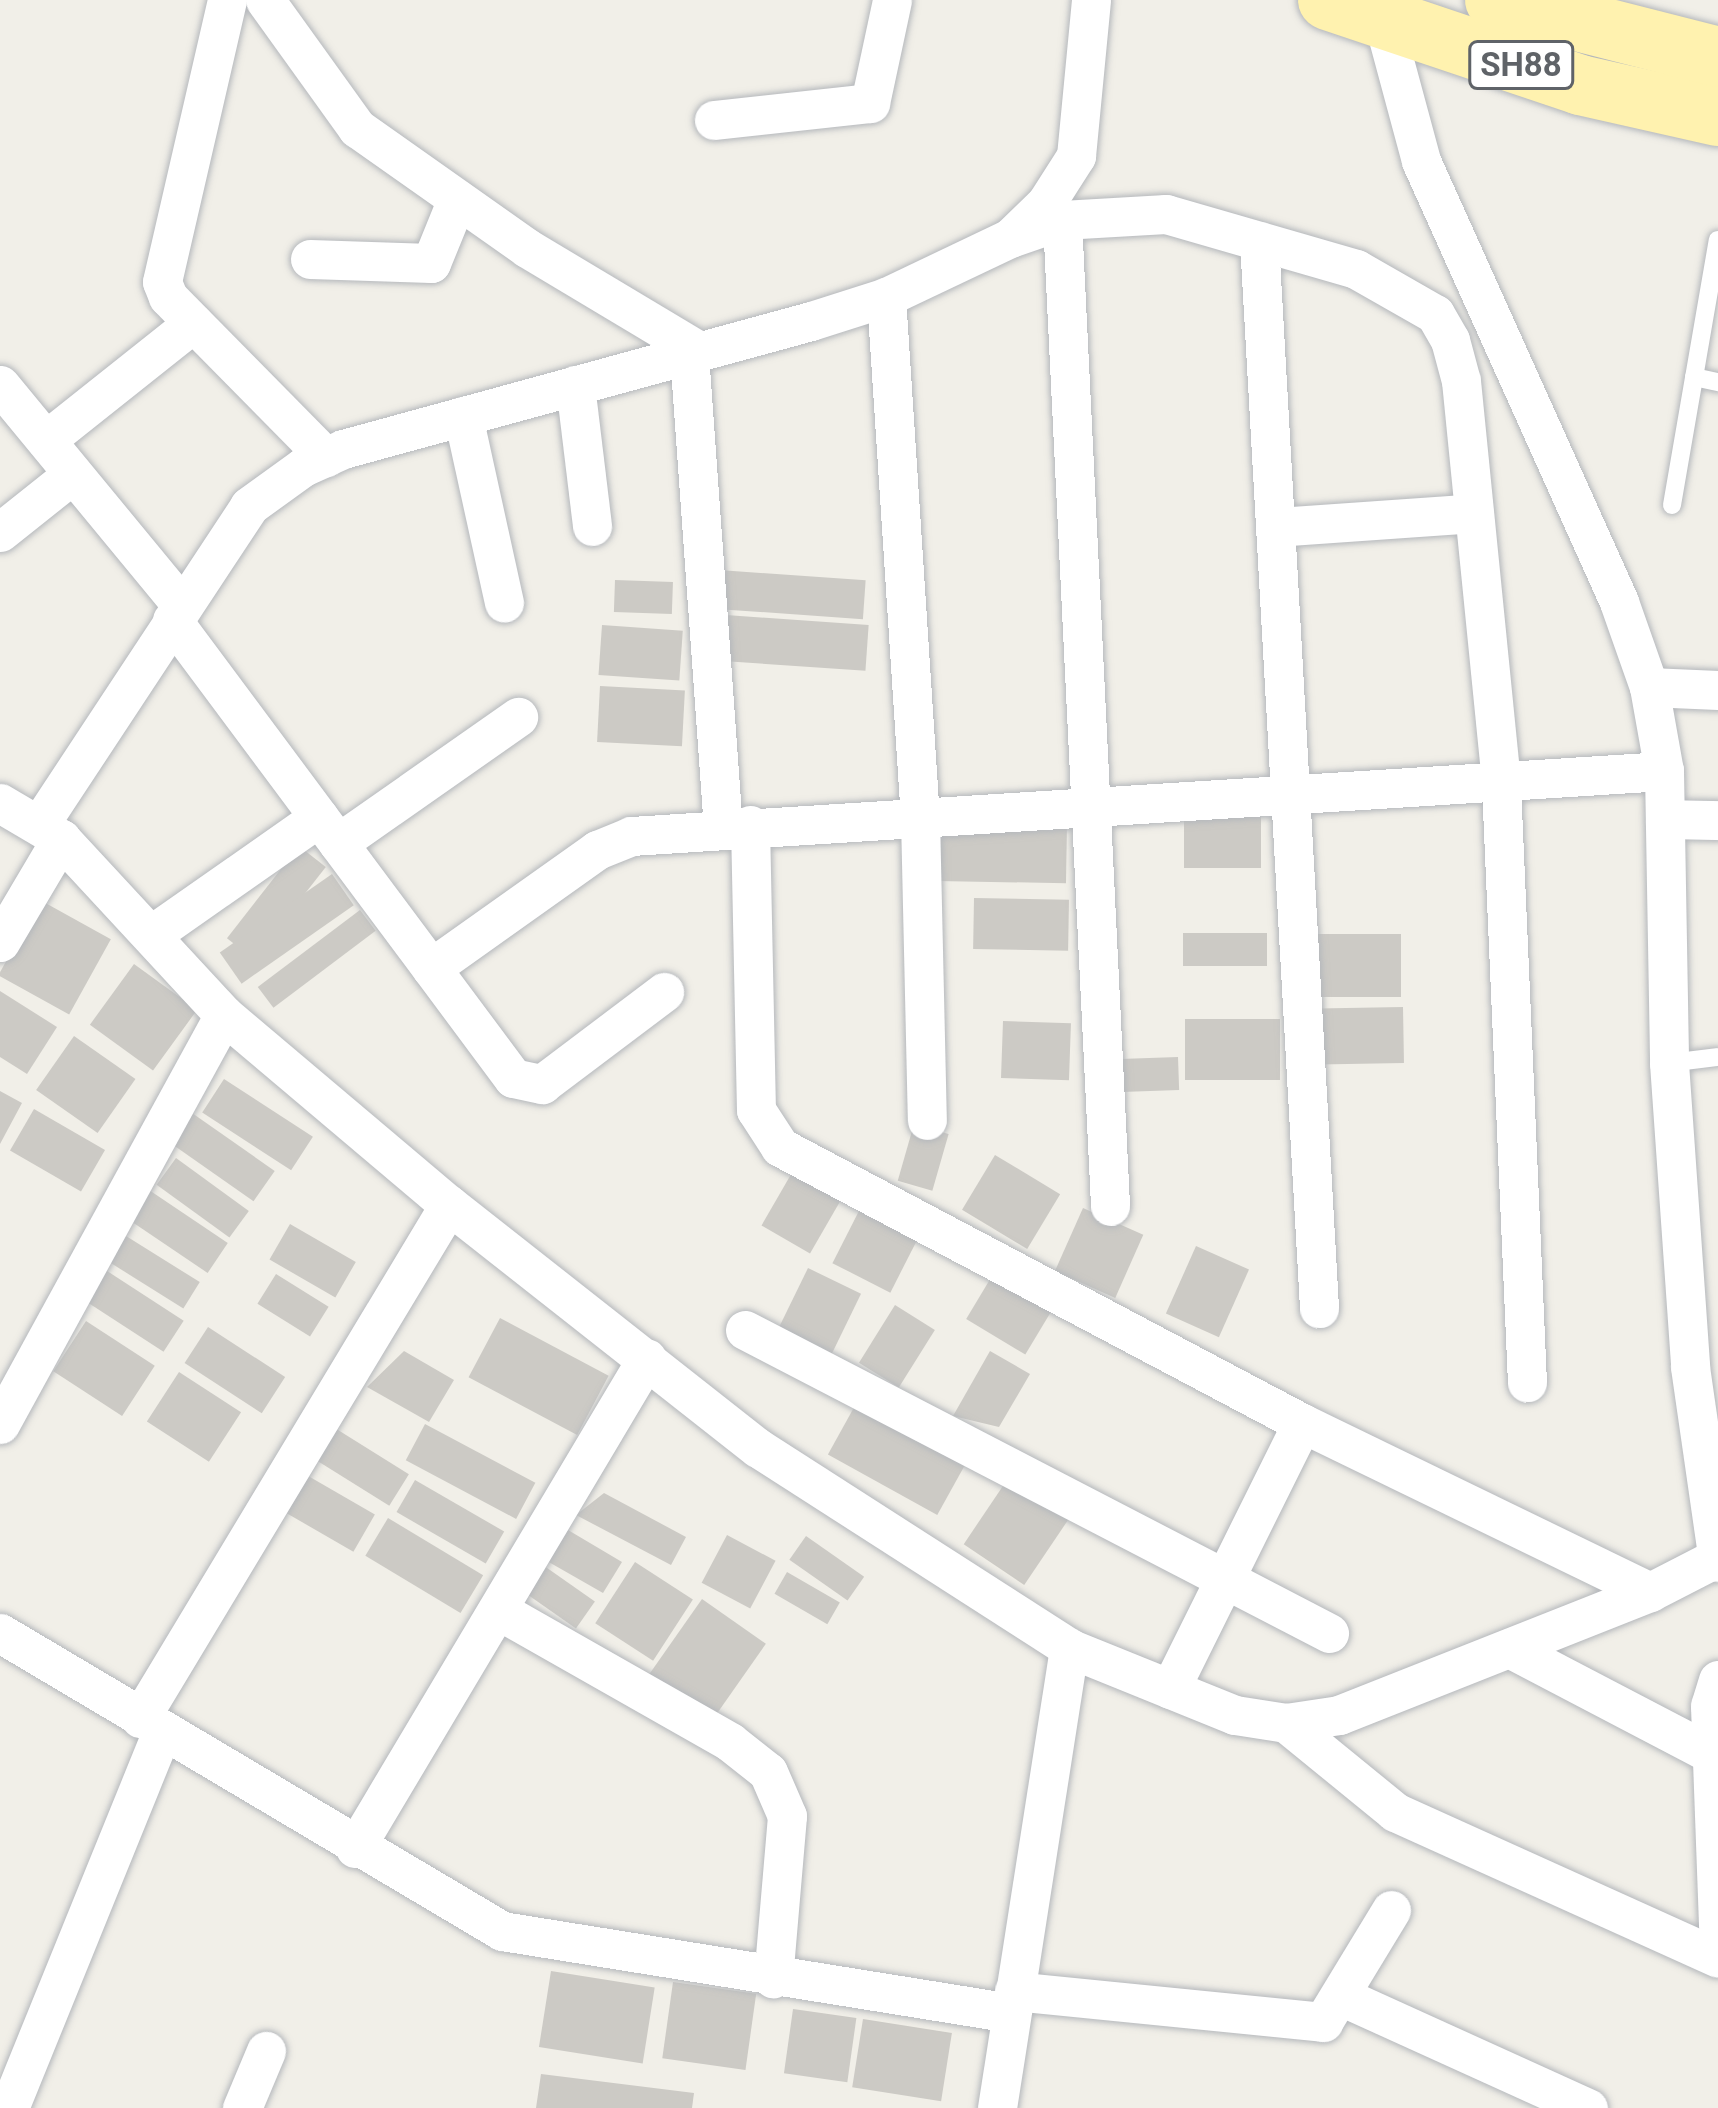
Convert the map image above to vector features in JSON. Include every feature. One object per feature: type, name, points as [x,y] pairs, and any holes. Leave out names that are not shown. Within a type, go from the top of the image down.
[{"type":"main road","name":"SH88","points":[[1495,0],[1589,14],[1718,57]]},
{"type":"main road","name":"SH88","points":[[1363,7],[1580,85],[1718,116]]},
{"type":"street","points":[[226,0],[164,266],[168,297],[326,457]]},
{"type":"street","points":[[265,0],[357,128],[457,200],[694,352]]},
{"type":"street","points":[[714,119],[870,103],[892,0]]},
{"type":"street","points":[[1010,238],[1046,203],[1076,155],[1090,0]]},
{"type":"street","points":[[0,803],[51,830],[155,932],[224,1015],[449,1205],[758,1448],[1069,1648],[1235,1715],[1286,1723],[1340,1715],[1650,1592],[1718,1559],[1704,1366],[1669,1063],[1664,771],[1649,687],[1619,602],[1421,161],[1363,7]]},
{"type":"street","points":[[310,259],[431,263],[457,200]]},
{"type":"street","points":[[0,942],[51,830],[177,613],[249,506],[326,457],[886,296],[1010,238],[1063,220],[1166,214],[1355,269],[1435,314],[1461,381],[1501,785],[1527,1382]]},
{"type":"street","points":[[1063,220],[1109,1206]]},
{"type":"street","points":[[1259,241],[1319,1309]]},
{"type":"street","points":[[886,296],[920,818],[927,1120]]},
{"type":"street","points":[[46,440],[193,323]]},
{"type":"street","points":[[694,352],[756,1110],[766,1135],[1302,1423],[1650,1592]]},
{"type":"street","points":[[0,385],[73,473],[328,830],[526,1087],[542,1084],[664,992]]},
{"type":"street","points":[[575,385],[592,526]]},
{"type":"street","points":[[463,416],[504,603]]},
{"type":"street","points":[[0,532],[73,473]]},
{"type":"street","points":[[1276,526],[1474,513]]},
{"type":"street","points":[[1649,687],[1718,691]]},
{"type":"street","points":[[155,932],[518,717]]},
{"type":"street","points":[[431,968],[613,840],[736,826],[1292,800],[1664,771]]},
{"type":"street","points":[[1666,819],[1718,820]]},
{"type":"street","points":[[0,1424],[224,1015]]},
{"type":"street","points":[[9,2108],[151,1725],[449,1205]]},
{"type":"street","points":[[745,1330],[1329,1634]]},
{"type":"street","points":[[355,1848],[647,1358]]},
{"type":"street","points":[[1171,1689],[1220,1577],[1302,1423]]},
{"type":"street","points":[[498,1610],[730,1742],[768,1772],[787,1816],[773,1978]]},
{"type":"street","points":[[0,1633],[355,1848],[502,1931],[773,1978],[1300,2025],[1323,2022],[1343,1997],[1391,1910]]},
{"type":"street","points":[[997,2108],[1069,1648]]},
{"type":"street","points":[[1509,1648],[1712,1754]]},
{"type":"street","points":[[1718,1680],[1712,1754],[1718,1927]]},
{"type":"street","points":[[1286,1723],[1428,1830],[1718,1958]]},
{"type":"street","points":[[1343,1997],[1588,2108]]},
{"type":"street","points":[[242,2108],[266,2051]]},
{"type":"lane","points":[[1672,505],[1718,240]]},
{"type":"lane","points":[[1694,377],[1718,382]]},
{"type":"lane","points":[[1669,1063],[1718,1057]]},
{"type":"building","points":[[719,570],[866,580],[863,619],[716,609]]},
{"type":"building","points":[[615,580],[673,582],[672,614],[614,612]]},
{"type":"building","points":[[726,615],[869,625],[865,671],[723,661]]},
{"type":"building","points":[[602,625],[683,631],[679,681],[599,675]]},
{"type":"building","points":[[600,686],[685,690],[682,746],[597,742]]},
{"type":"building","points":[[1184,817],[1261,817],[1261,868],[1184,868]]},
{"type":"building","points":[[938,824],[1067,826],[1066,883],[937,881]]},
{"type":"building","points":[[299,846],[326,867],[254,959],[227,938]]},
{"type":"building","points":[[332,874],[354,905],[242,984],[220,953]]},
{"type":"building","points":[[974,898],[1069,900],[1068,951],[973,949]]},
{"type":"building","points":[[40,900],[111,939],[69,1014],[0,976]]},
{"type":"building","points":[[360,910],[376,931],[273,1008],[258,987]]},
{"type":"building","points":[[1183,933],[1267,933],[1267,966],[1183,966]]},
{"type":"building","points":[[1316,934],[1401,934],[1401,997],[1316,997]]},
{"type":"building","points":[[134,964],[197,1010],[153,1071],[90,1025]]},
{"type":"building","points":[[0,991],[57,1027],[27,1074],[0,1057]]},
{"type":"building","points":[[1403,1007],[1404,1063],[1319,1064],[1318,1008]]},
{"type":"building","points":[[1185,1019],[1280,1019],[1280,1080],[1185,1080]]},
{"type":"building","points":[[1003,1021],[1071,1023],[1069,1080],[1001,1078]]},
{"type":"building","points":[[74,1036],[135,1079],[98,1133],[36,1090]]},
{"type":"building","points":[[1178,1057],[1179,1090],[1114,1092],[1113,1059]]},
{"type":"building","points":[[224,1079],[313,1137],[291,1170],[202,1113]]},
{"type":"building","points":[[0,1091],[22,1103],[0,1144]]},
{"type":"building","points":[[34,1109],[105,1150],[81,1192],[10,1151]]},
{"type":"building","points":[[192,1113],[275,1171],[254,1201],[171,1143]]},
{"type":"building","points":[[914,1124],[949,1134],[932,1191],[898,1181]]},
{"type":"building","points":[[995,1155],[1060,1194],[1027,1249],[962,1210]]},
{"type":"building","points":[[176,1158],[249,1211],[229,1238],[157,1185]]},
{"type":"building","points":[[797,1164],[845,1192],[810,1253],[762,1225]]},
{"type":"building","points":[[149,1190],[228,1243],[208,1273],[129,1220]]},
{"type":"building","points":[[861,1207],[919,1237],[890,1293],[832,1263]]},
{"type":"building","points":[[1083,1208],[1143,1235],[1115,1298],[1055,1271]]},
{"type":"building","points":[[290,1224],[356,1262],[335,1298],[269,1260]]},
{"type":"building","points":[[126,1236],[200,1282],[183,1308],[110,1262]]},
{"type":"building","points":[[1196,1246],[1249,1270],[1219,1337],[1166,1314]]},
{"type":"building","points":[[808,1268],[861,1294],[831,1355],[778,1329]]},
{"type":"building","points":[[104,1269],[184,1321],[164,1352],[84,1300]]},
{"type":"building","points":[[995,1271],[1054,1307],[1025,1355],[966,1319]]},
{"type":"building","points":[[276,1274],[329,1307],[310,1337],[257,1304]]},
{"type":"building","points":[[895,1305],[935,1330],[899,1388],[859,1363]]},
{"type":"building","points":[[500,1318],[609,1376],[577,1435],[469,1377]]},
{"type":"building","points":[[86,1321],[155,1366],[122,1416],[53,1371]]},
{"type":"building","points":[[208,1327],[285,1377],[262,1413],[185,1363]]},
{"type":"building","points":[[404,1351],[454,1380],[429,1422],[367,1387]]},
{"type":"building","points":[[990,1351],[1030,1374],[999,1427],[953,1416]]},
{"type":"building","points":[[179,1372],[241,1412],[209,1462],[147,1421]]},
{"type":"building","points":[[857,1402],[966,1463],[937,1515],[828,1454]]},
{"type":"building","points":[[425,1424],[535,1483],[516,1519],[406,1460]]},
{"type":"building","points":[[330,1425],[409,1474],[389,1506],[310,1456]]},
{"type":"building","points":[[303,1473],[375,1514],[353,1552],[282,1510]]},
{"type":"building","points":[[1009,1477],[1070,1518],[1024,1585],[964,1544]]},
{"type":"building","points":[[415,1480],[504,1532],[486,1564],[396,1512]]},
{"type":"building","points":[[604,1493],[686,1537],[671,1565],[576,1515]]},
{"type":"building","points":[[388,1518],[483,1575],[460,1613],[365,1556]]},
{"type":"building","points":[[568,1530],[622,1562],[603,1593],[540,1557]]},
{"type":"building","points":[[727,1535],[776,1561],[750,1609],[702,1583]]},
{"type":"building","points":[[806,1536],[864,1577],[848,1600],[789,1560]]},
{"type":"building","points":[[635,1562],[693,1600],[653,1661],[595,1623]]},
{"type":"building","points":[[540,1563],[595,1601],[576,1628],[521,1590]]},
{"type":"building","points":[[787,1572],[840,1602],[827,1624],[774,1594]]},
{"type":"building","points":[[702,1599],[766,1644],[713,1719],[649,1674]]},
{"type":"building","points":[[551,1971],[655,1987],[643,2063],[539,2047]]},
{"type":"building","points":[[673,1982],[756,1994],[745,2070],[662,2058]]},
{"type":"building","points":[[793,2009],[856,2018],[847,2082],[784,2073]]},
{"type":"building","points":[[863,2019],[952,2033],[941,2101],[852,2087]]},
{"type":"building","points":[[541,2074],[694,2093],[692,2108],[536,2108]]}]
